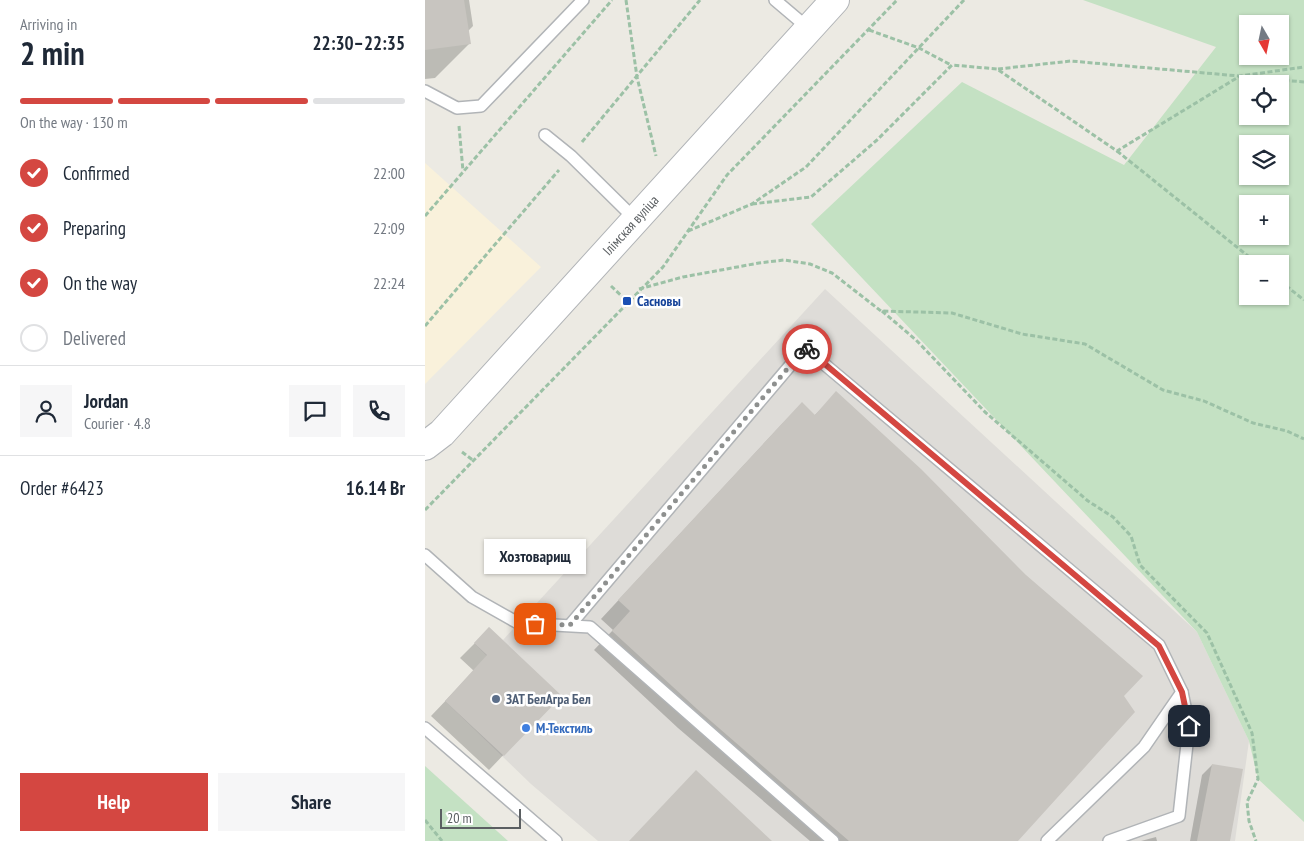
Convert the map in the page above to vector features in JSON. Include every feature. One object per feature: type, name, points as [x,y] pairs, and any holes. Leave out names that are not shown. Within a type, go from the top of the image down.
[{"type":"street","name":"Ілімская вуліца","points":[[425,446],[442,432],[835,0]]},
{"type":"lane","points":[[425,91],[457,108],[481,106],[583,0]]},
{"type":"lane","points":[[775,0],[809,28]]},
{"type":"lane","points":[[545,135],[571,156],[635,219]]},
{"type":"lane","points":[[570,625],[805,348],[1159,646],[1182,692],[1189,726],[1179,816],[1109,841]]},
{"type":"lane","points":[[425,555],[472,597],[518,623],[590,627],[833,841]]},
{"type":"lane","points":[[1047,841],[1144,747],[1182,692]]},
{"type":"lane","points":[[425,728],[556,841]]},
{"type":"path","points":[[425,216],[612,0]]},
{"type":"path","points":[[626,0],[637,77],[664,188]]},
{"type":"path","points":[[425,510],[663,266],[727,175],[897,0]]},
{"type":"path","points":[[688,231],[752,204],[806,167],[964,0]]},
{"type":"path","points":[[869,30],[919,48],[952,65],[997,69],[1071,61],[1239,76]]},
{"type":"path","points":[[752,204],[811,196],[877,140],[952,65]]},
{"type":"path","points":[[1247,75],[1304,67]]},
{"type":"path","points":[[997,69],[1117,151],[1247,255]]},
{"type":"path","points":[[1117,151],[1239,77]]},
{"type":"path","points":[[1289,81],[1304,82]]},
{"type":"path","points":[[457,108],[463,171]]},
{"type":"path","points":[[639,290],[683,277],[785,260],[810,264],[832,273],[881,310],[916,340],[999,425],[1088,501],[1113,517],[1131,536],[1140,565],[1207,633],[1252,733],[1258,779],[1247,802],[1249,821],[1256,841]]},
{"type":"path","points":[[1289,288],[1304,300]]},
{"type":"path","points":[[881,310],[952,313],[1022,334],[1085,344],[1163,390],[1204,401],[1253,423],[1287,431],[1304,439]]},
{"type":"path","points":[[425,820],[442,841]]},
{"type":"shaded area","points":[[425,163],[541,267],[425,384]]},
{"type":"shaded area","name":"ЗАТ БелАгра Бел","points":[[825,289],[1197,632],[1249,741],[1235,841],[598,841],[531,784],[445,701],[487,656],[474,643],[489,627],[503,640]]},
{"type":"green space","points":[[1083,0],[1304,0],[1304,822],[1258,779],[1249,741],[1197,632],[811,224],[962,82],[1124,165],[1216,47]]},
{"type":"green space","points":[[425,766],[508,841],[425,841]]},
{"type":"building","points":[[425,0],[464,0],[471,44],[425,50]]},
{"type":"building","points":[[836,391],[921,469],[1026,575],[1143,676],[1124,696],[1135,712],[1018,841],[849,841],[697,709],[612,631],[630,611],[618,600],[802,402],[815,415]]},
{"type":"building","points":[[489,627],[562,696],[504,756],[445,701],[487,655],[474,643]]},
{"type":"building","points":[[1212,764],[1243,769],[1230,841],[1197,841]]},
{"type":"building","points":[[696,770],[772,841],[629,841]]},
{"type":"way so far","points":[[535,624],[570,625],[805,348],[807,349]]},
{"type":"place","name":"Сасновы","points":[[627,301]]},
{"type":"place","name":"Хозтоварищ","points":[[535,624]]},
{"type":"place","name":"ЗАТ БелАгра Бел","points":[[496,699]]},
{"type":"place","name":"М-Текстиль","points":[[526,728]]},
{"type":"route","points":[[807,349],[1159,646],[1182,692],[1189,726]]}]
